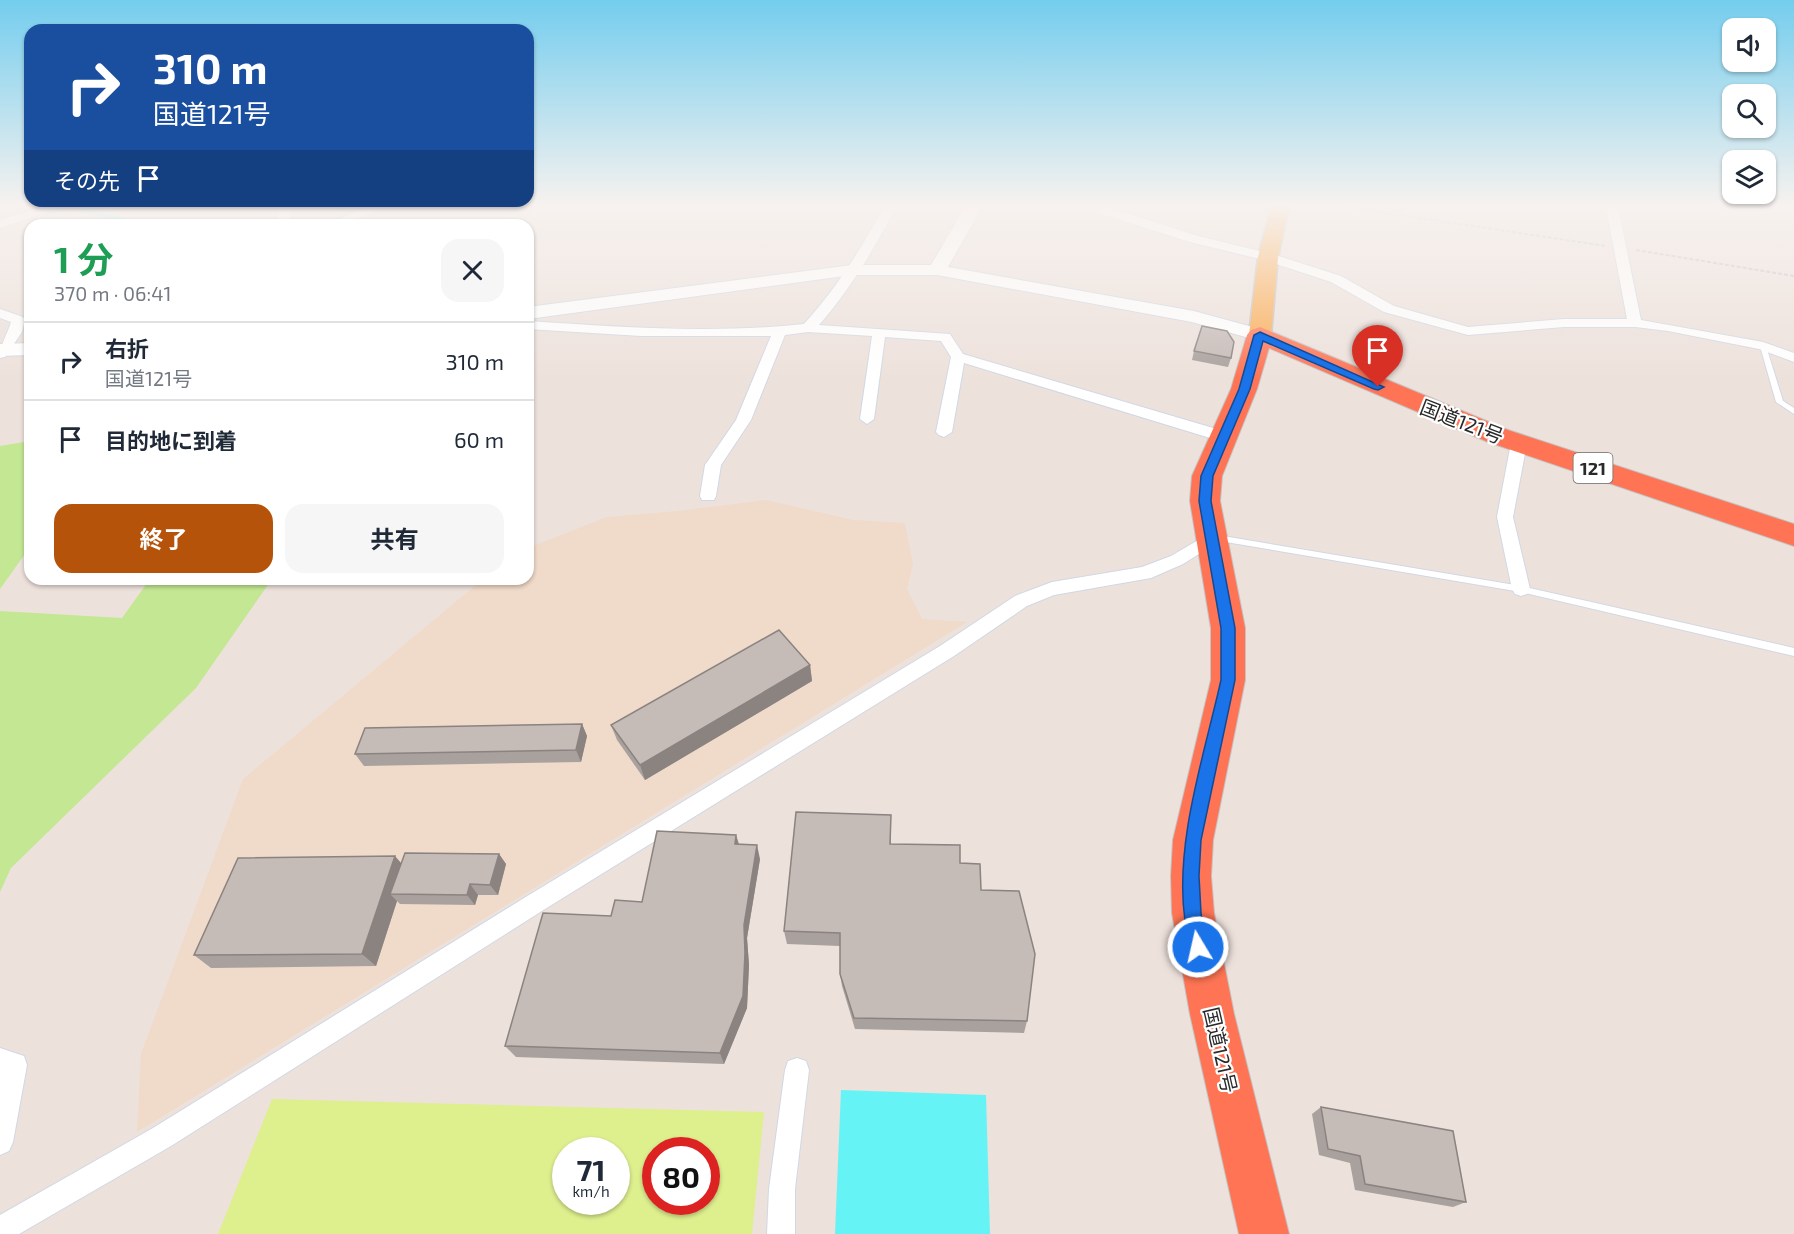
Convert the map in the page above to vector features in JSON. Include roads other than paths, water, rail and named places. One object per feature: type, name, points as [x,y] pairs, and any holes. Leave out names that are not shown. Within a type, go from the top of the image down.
[{"type":"highway","name":"国道121号","points":[[1264,1234],[1212,1014],[1192,913],[1191,876],[1193,840],[1226,691],[1229,654],[1228,628],[1205,501],[1207,476],[1244,389],[1260,335],[1433,410],[1519,443],[1794,535]]},
{"type":"main road","points":[[1260,335],[1267,265]]},
{"type":"street","points":[[808,328],[830,304],[856,265]]},
{"type":"street","points":[[937,270],[940,265]]},
{"type":"street","points":[[1291,265],[1336,279],[1389,309],[1467,331],[1564,323],[1635,323],[1668,327],[1763,346],[1794,358]]},
{"type":"street","points":[[1623,265],[1635,323]]},
{"type":"street","points":[[534,312],[852,270],[937,270],[1194,317],[1260,335]]},
{"type":"street","points":[[0,314],[18,320],[15,332],[1,352]]},
{"type":"street","points":[[534,325],[641,332],[780,331],[808,328],[945,337],[958,357],[1225,437]]},
{"type":"street","points":[[708,496],[713,465],[743,420],[780,331]]},
{"type":"street","points":[[867,419],[879,333]]},
{"type":"street","points":[[1,352],[24,350]]},
{"type":"street","points":[[944,432],[958,357]]},
{"type":"street","points":[[1519,443],[1505,517],[1521,589]]},
{"type":"street","points":[[0,1230],[162,1137],[537,902],[947,651],[1021,601],[1052,589],[1145,573],[1177,560],[1212,538]]},
{"type":"street","points":[[0,1060],[15,1065],[0,1142]]},
{"type":"street","points":[[781,1234],[782,1189],[797,1070]]},
{"type":"lane","points":[[1763,346],[1780,402],[1794,412]]},
{"type":"lane","points":[[1212,538],[1231,539],[1521,589],[1794,652]]},
{"type":"water","points":[[841,1090],[986,1095],[990,1234],[835,1234]]}]
